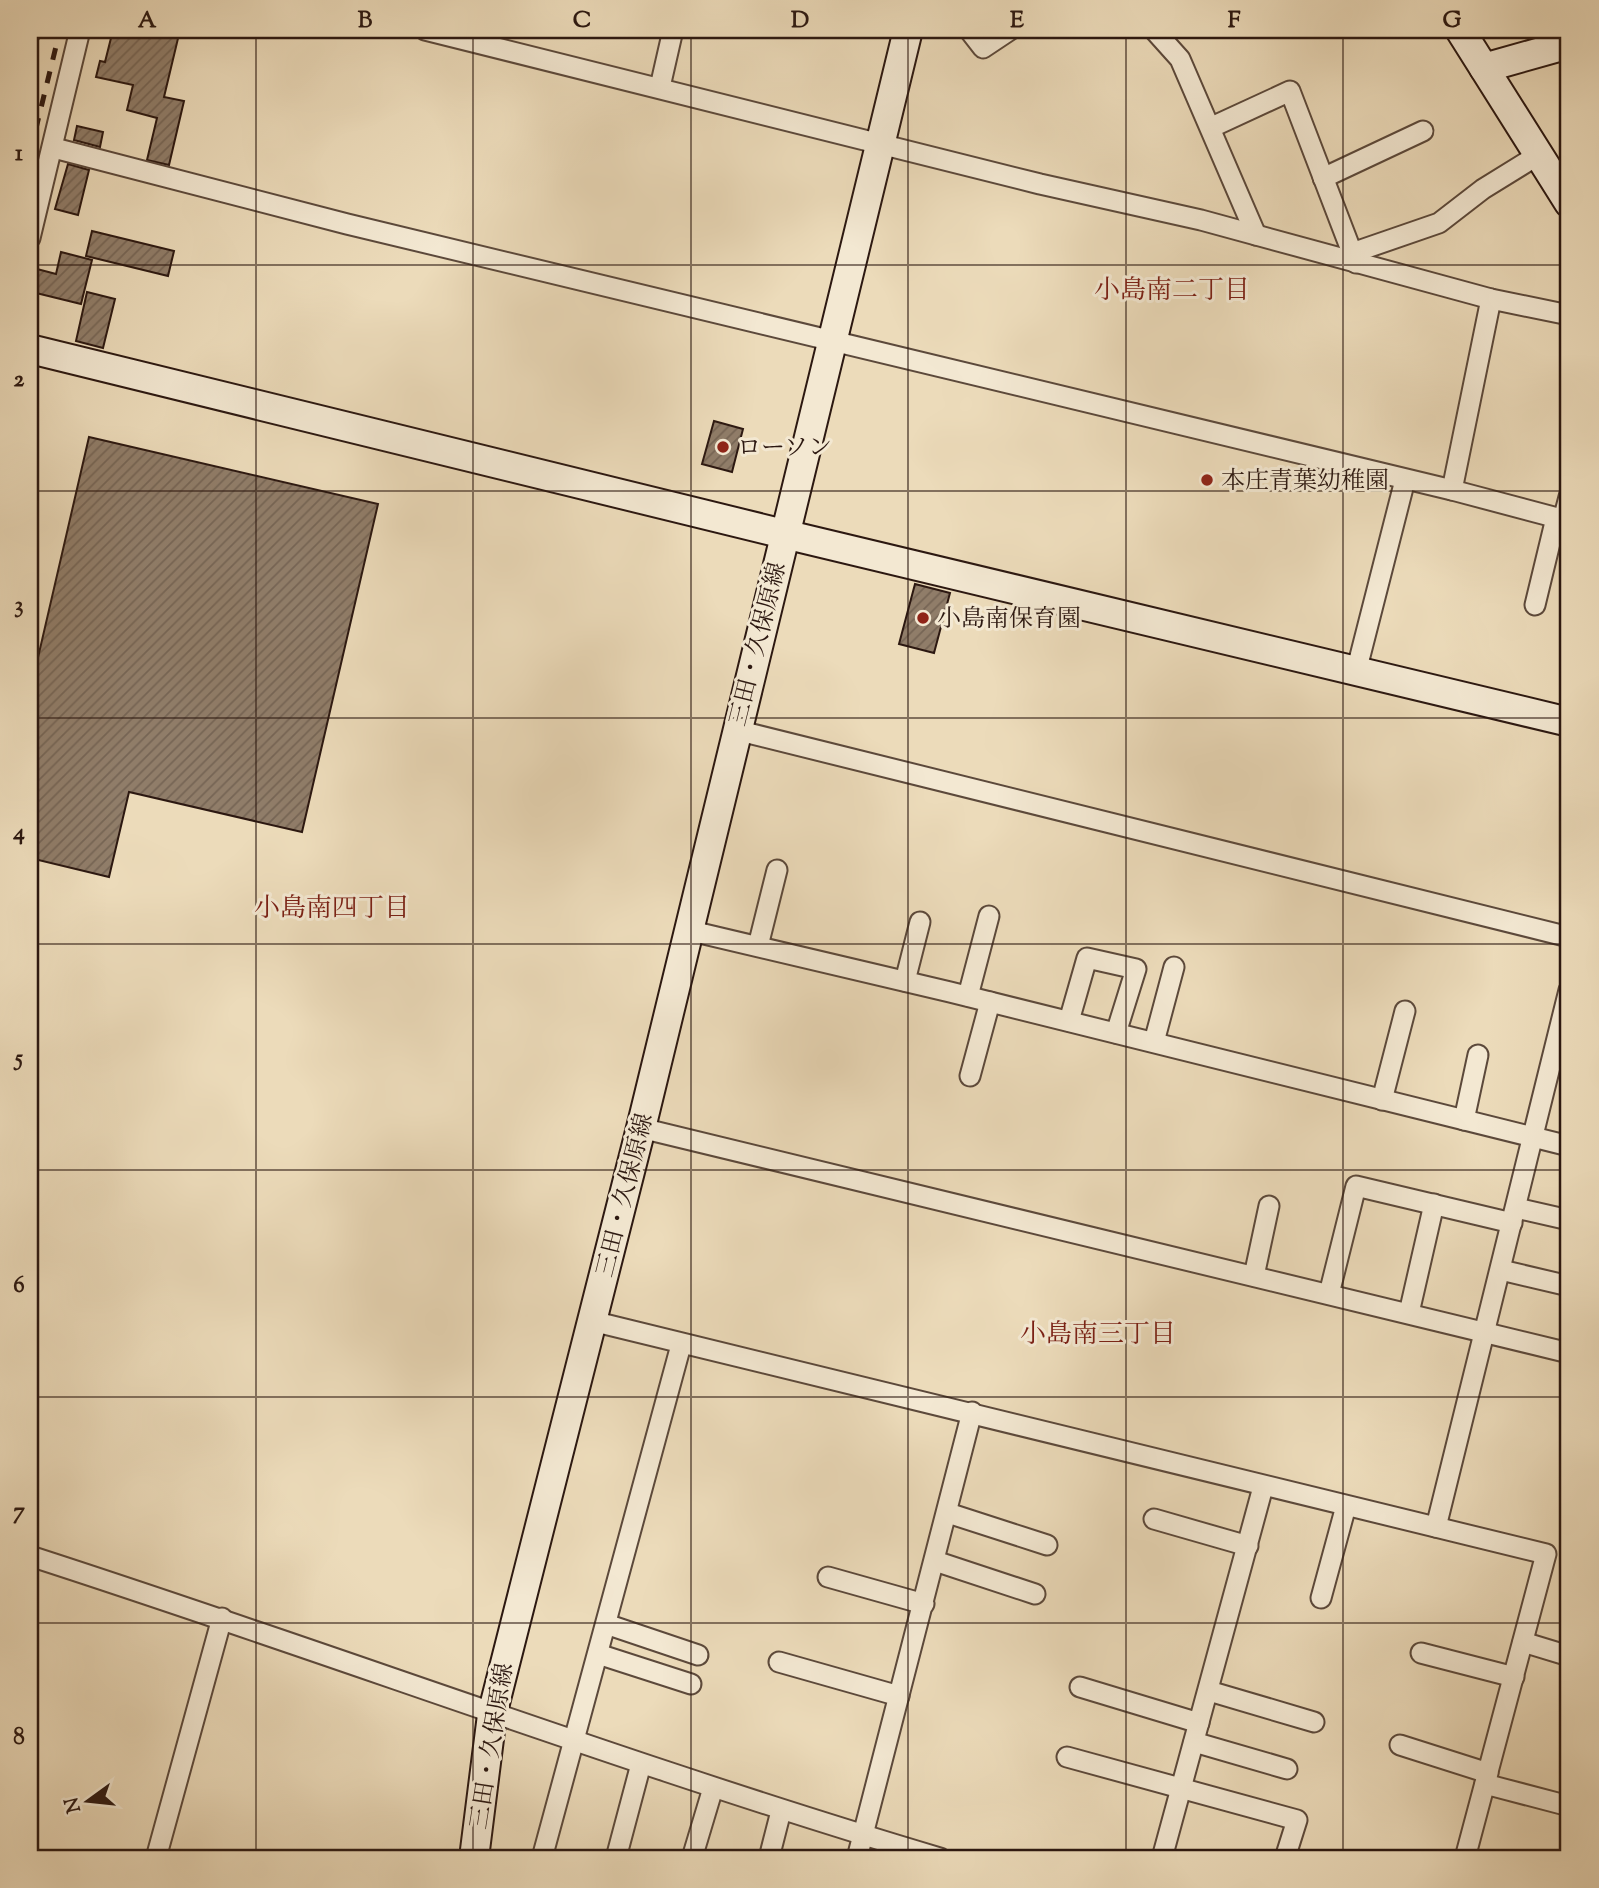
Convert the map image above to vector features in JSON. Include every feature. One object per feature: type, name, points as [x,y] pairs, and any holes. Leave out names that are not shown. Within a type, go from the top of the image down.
[{"type":"street","points":[[30,238],[54,149],[80,30]]},
{"type":"street","points":[[425,30],[1354,258],[1491,299],[1569,316]]},
{"type":"street","points":[[660,87],[673,30]]},
{"type":"street","name":"三田・久保原線","points":[[474,1858],[492,1714],[641,1128],[908,30]]},
{"type":"street","points":[[969,30],[983,48],[1010,30]]},
{"type":"street","points":[[1154,30],[1180,59],[1212,127],[1256,235]]},
{"type":"street","points":[[1460,30],[1569,203]]},
{"type":"street","points":[[1484,68],[1569,44]]},
{"type":"street","points":[[1212,127],[1290,91],[1354,258]]},
{"type":"street","points":[[1323,178],[1423,131]]},
{"type":"street","points":[[54,149],[347,224],[1451,490],[1563,520]]},
{"type":"street","points":[[1354,258],[1439,223],[1483,189],[1538,155]]},
{"type":"street","points":[[1451,490],[1491,299]]},
{"type":"street","points":[[30,349],[784,534],[1569,722]]},
{"type":"street","points":[[1356,672],[1405,480]]},
{"type":"street","points":[[1535,605],[1569,496]]},
{"type":"street","points":[[736,730],[1569,937]]},
{"type":"street","points":[[758,946],[777,870]]},
{"type":"street","points":[[968,996],[989,916]]},
{"type":"street","points":[[905,981],[919,922]]},
{"type":"street","points":[[687,930],[968,996],[1569,1146]]},
{"type":"street","points":[[1069,1021],[1087,958],[1136,969],[1115,1033]]},
{"type":"street","points":[[1154,1042],[1174,967]]},
{"type":"street","points":[[1436,1527],[1569,990]]},
{"type":"street","points":[[970,1076],[990,1002]]},
{"type":"street","points":[[1382,1100],[1405,1011]]},
{"type":"street","points":[[1464,1120],[1478,1055]]},
{"type":"street","points":[[641,1128],[1569,1353]]},
{"type":"street","points":[[1329,1294],[1356,1186],[1434,1204],[1569,1220]]},
{"type":"street","points":[[1409,1313],[1434,1204]]},
{"type":"street","points":[[1254,1276],[1269,1206]]},
{"type":"street","points":[[1501,1270],[1569,1286]]},
{"type":"street","points":[[592,1321],[681,1345],[972,1412],[1263,1487],[1546,1554],[1465,1858]]},
{"type":"street","points":[[542,1858],[681,1345]]},
{"type":"street","points":[[857,1858],[972,1412]]},
{"type":"street","points":[[1162,1858],[1263,1487]]},
{"type":"street","points":[[1321,1598],[1346,1506]]},
{"type":"street","points":[[948,1513],[1047,1545]]},
{"type":"street","points":[[1154,1519],[1248,1546]]},
{"type":"street","points":[[30,1556],[222,1618],[574,1742],[782,1811],[940,1858]]},
{"type":"street","points":[[935,1561],[1035,1594]]},
{"type":"street","points":[[828,1577],[924,1604]]},
{"type":"street","points":[[156,1858],[222,1618]]},
{"type":"street","points":[[606,1624],[698,1655]]},
{"type":"street","points":[[1523,1643],[1569,1656]]},
{"type":"street","points":[[1421,1653],[1514,1677]]},
{"type":"street","points":[[598,1654],[691,1684]]},
{"type":"street","points":[[779,1662],[899,1696]]},
{"type":"street","points":[[1080,1687],[1199,1723]]},
{"type":"street","points":[[1209,1691],[1314,1722]]},
{"type":"street","points":[[1194,1742],[1287,1769]]},
{"type":"street","points":[[1400,1745],[1569,1806]]},
{"type":"street","points":[[1067,1757],[1297,1820],[1285,1858]]},
{"type":"street","points":[[616,1858],[641,1764]]},
{"type":"street","points":[[692,1858],[713,1788]]},
{"type":"street","points":[[769,1858],[782,1811]]},
{"type":"building","points":[[113,30],[180,30],[164,97],[184,101],[169,165],[147,160],[157,118],[127,110],[133,85],[96,77],[100,61],[105,62]]},
{"type":"building","points":[[77,126],[103,132],[100,147],[74,140]]},
{"type":"building","points":[[68,164],[89,170],[78,215],[55,209]]},
{"type":"building","points":[[92,231],[174,251],[168,276],[86,256]]},
{"type":"building","points":[[61,252],[92,260],[81,304],[32,292],[37,269],[56,274]]},
{"type":"building","points":[[87,292],[115,299],[103,348],[76,341]]},
{"type":"building","name":"ローソン","points":[[714,421],[743,429],[732,472],[702,464]]},
{"type":"building","points":[[89,437],[378,504],[302,832],[129,792],[109,877],[30,858],[30,692]]},
{"type":"building","points":[[915,584],[950,593],[934,653],[899,644]]},
{"type":"railway","points":[[30,153],[60,30]]},
{"type":"place","name":"ローソン","points":[[723,447]]},
{"type":"place","name":"本庄青葉幼稚園","points":[[1207,480]]},
{"type":"place","name":"小島南保育園","points":[[923,618]]},
{"type":"district","name":"小島南二丁目","points":[[1172,289]]},
{"type":"district","name":"小島南四丁目","points":[[332,907]]},
{"type":"district","name":"小島南三丁目","points":[[1098,1333]]}]
